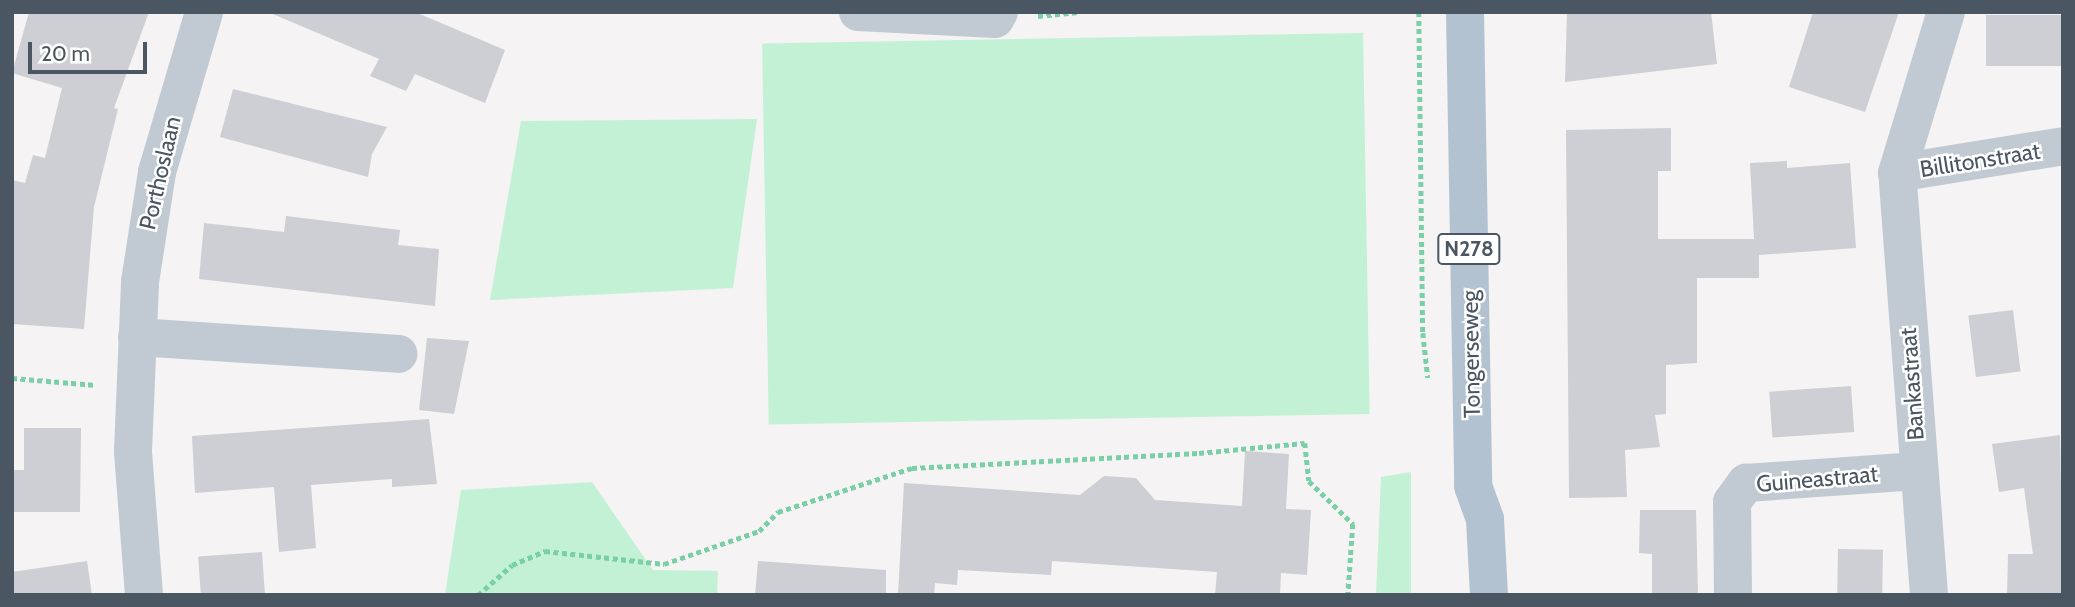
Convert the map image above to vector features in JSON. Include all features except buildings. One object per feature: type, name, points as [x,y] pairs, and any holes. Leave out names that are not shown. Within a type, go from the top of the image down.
[{"type":"main road","name":"Tongerseweg","points":[[1465,12],[1474,486],[1485,519],[1489,595]]},
{"type":"main road","name":"Tongerseweg","points":[[1463,595],[1463,517],[1474,486]]},
{"type":"street","name":"Porthoslaan","points":[[144,595],[133,465],[140,282],[157,172],[204,12]]},
{"type":"street","points":[[858,12],[997,16]]},
{"type":"street","points":[[1897,173],[1945,12]]},
{"type":"street","name":"Billitonstraat","points":[[1897,173],[2063,146]]},
{"type":"street","name":"Bankastraat","points":[[1897,173],[1929,595]]},
{"type":"street","points":[[136,337],[398,354]]},
{"type":"street","name":"Guineastraat","points":[[1733,595],[1732,502],[1746,483],[1918,471]]},
{"type":"path","points":[[12,377],[135,389]]},
{"type":"path","points":[[478,595],[512,565],[545,551],[664,564],[759,531],[779,512],[912,468],[1199,453],[1305,443],[1309,481],[1353,524],[1348,595]]},
{"type":"green space","points":[[1363,33],[1370,414],[769,424],[762,43]]},
{"type":"green space","points":[[757,119],[733,288],[490,300],[521,121]]},
{"type":"green space","points":[[1411,472],[1411,595],[1376,595],[1381,477]]},
{"type":"green space","points":[[592,482],[653,570],[718,571],[717,595],[445,595],[461,490]]}]
